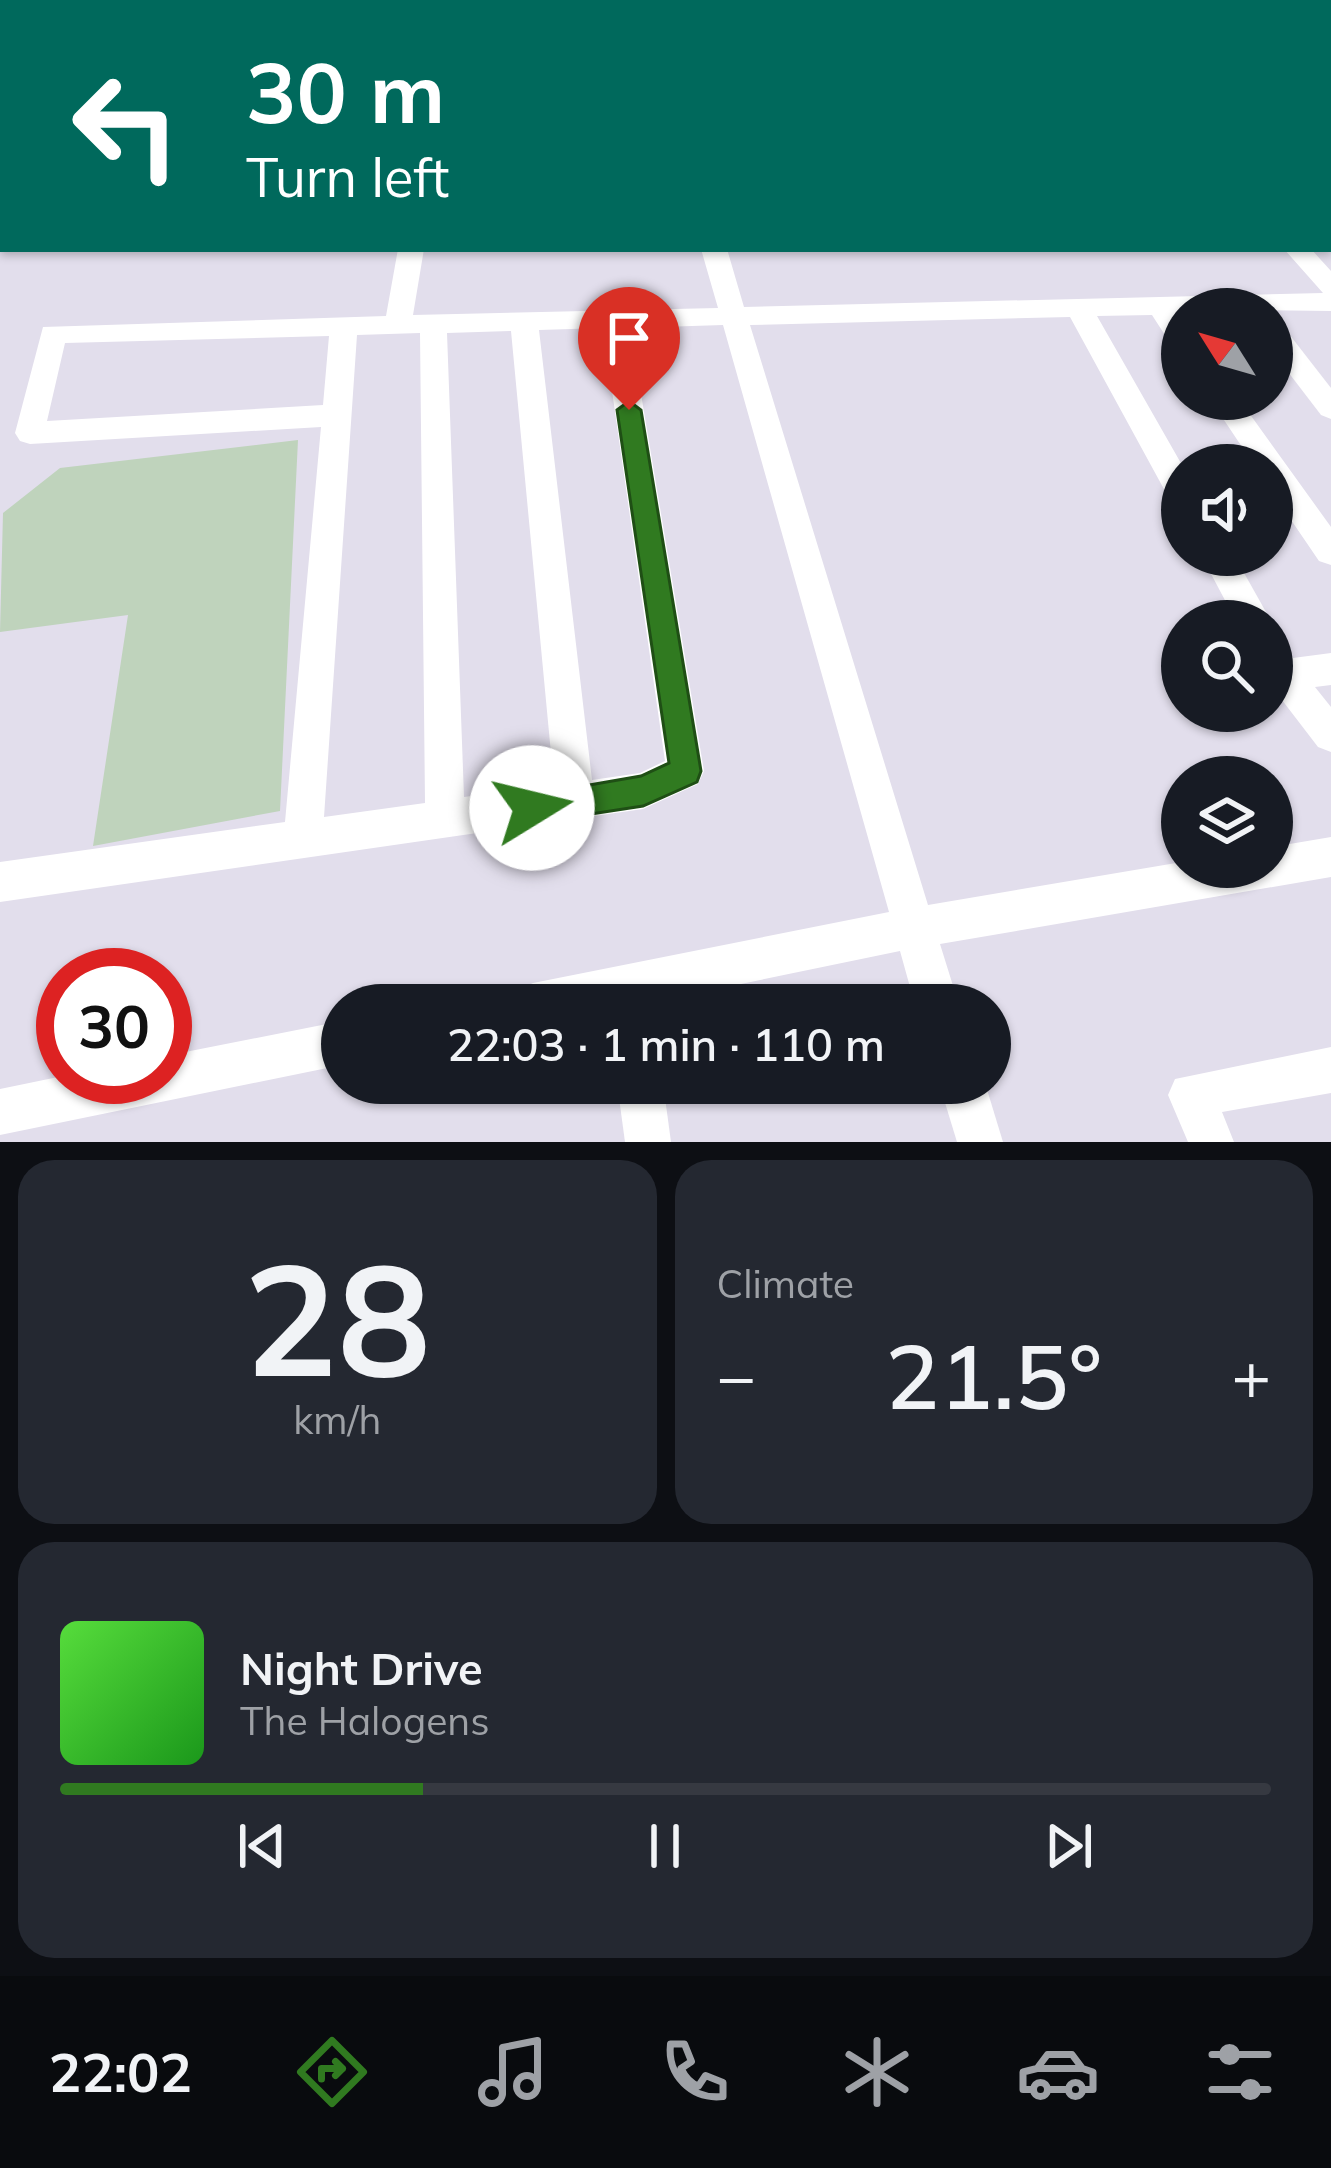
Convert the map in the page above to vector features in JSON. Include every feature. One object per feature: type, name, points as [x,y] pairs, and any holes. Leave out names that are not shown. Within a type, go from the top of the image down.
[{"type":"street","points":[[273,0],[285,0]]},
{"type":"street","points":[[333,0],[381,0]]},
{"type":"street","points":[[398,324],[410,252]]},
{"type":"street","points":[[715,252],[930,984]]},
{"type":"street","points":[[1300,252],[1331,287]]},
{"type":"street","points":[[1293,304],[1331,302]]},
{"type":"street","points":[[1078,308],[1161,456]]},
{"type":"street","points":[[335,415],[29,434],[53,334],[1161,308]]},
{"type":"street","points":[[0,883],[643,791],[686,771],[615,319]]},
{"type":"street","points":[[524,321],[575,801]]},
{"type":"street","points":[[433,323],[445,820]]},
{"type":"street","points":[[303,842],[344,325]]},
{"type":"street","points":[[1293,359],[1331,408]]},
{"type":"street","points":[[1293,498],[1331,552]]},
{"type":"street","points":[[1293,665],[1331,669]]},
{"type":"street","points":[[1293,684],[1331,735]]},
{"type":"street","points":[[678,984],[913,928],[1331,857]]},
{"type":"street","points":[[0,1112],[321,1047]]},
{"type":"street","points":[[1211,1142],[1191,1095],[1331,1070]]},
{"type":"street","points":[[643,1104],[648,1142]]},
{"type":"street","points":[[968,1104],[980,1142]]},
{"type":"green space","points":[[298,440],[280,811],[93,846],[128,615],[0,632],[3,513],[60,468]]},
{"type":"route","points":[[532,808],[643,791],[686,771],[629,410]]}]
